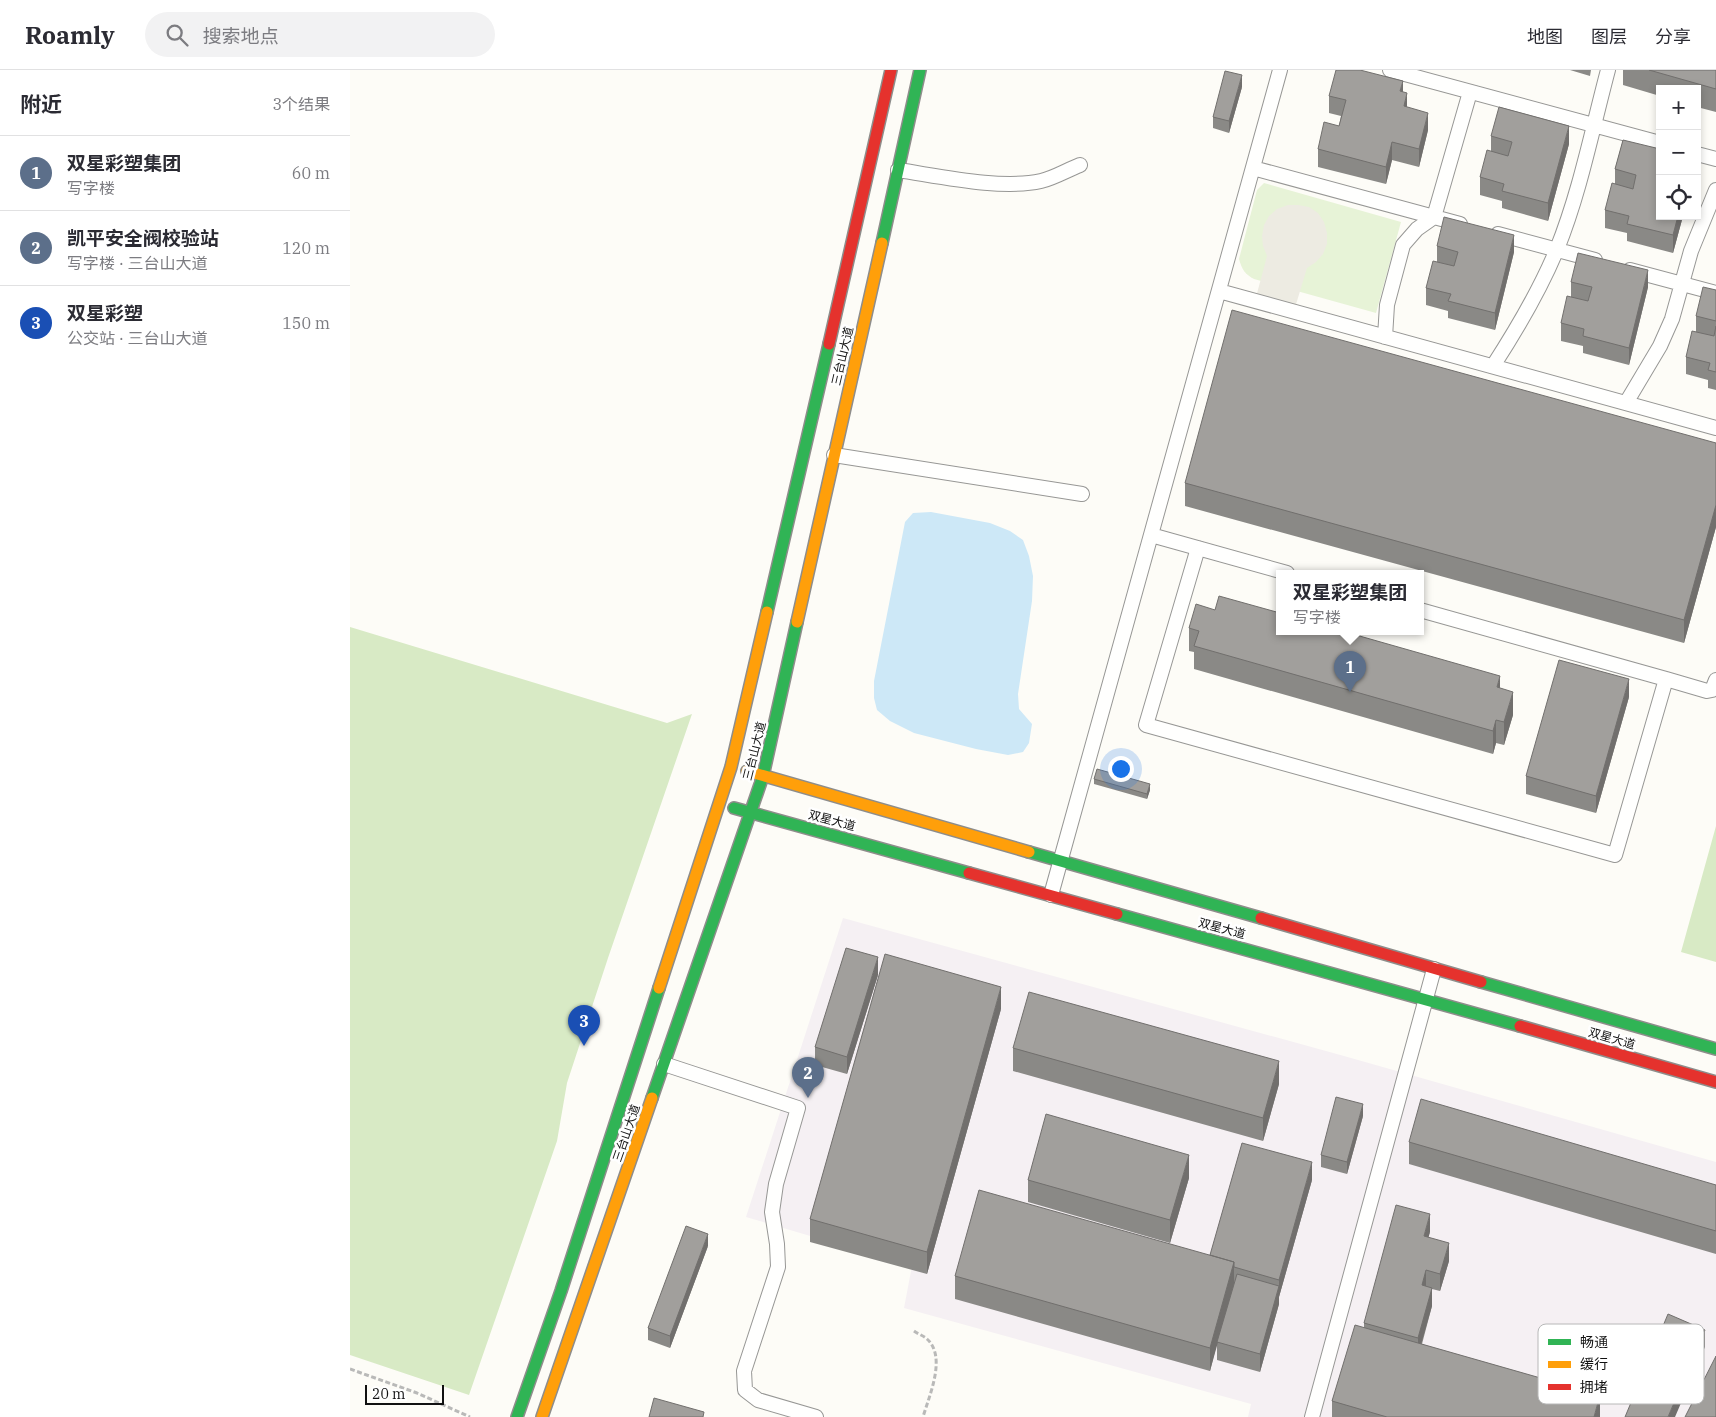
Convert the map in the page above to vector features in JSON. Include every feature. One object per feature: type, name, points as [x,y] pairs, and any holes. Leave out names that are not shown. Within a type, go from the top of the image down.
[{"type":"main road","name":"三台山大道","points":[[516,1417],[561,1291],[731,767],[891,70]]},
{"type":"main road","name":"三台山大道","points":[[542,1417],[763,776],[920,70]]},
{"type":"main road","name":"双星大道","points":[[731,767],[1716,1049]]},
{"type":"main road","name":"双星大道","points":[[720,804],[1426,999],[1716,1082]]},
{"type":"lane","points":[[1051,895],[1280,70]]},
{"type":"lane","points":[[1390,70],[1656,143]]},
{"type":"lane","points":[[1493,366],[1529,307],[1556,250],[1572,206],[1608,70]]},
{"type":"lane","points":[[1385,337],[1387,305],[1403,244],[1417,229],[1434,217],[1470,92]]},
{"type":"lane","points":[[1701,155],[1716,159]]},
{"type":"lane","points":[[898,170],[1018,185],[1042,181],[1080,165]]},
{"type":"lane","points":[[1253,168],[1716,293]]},
{"type":"lane","points":[[1626,403],[1660,346],[1672,319],[1691,251],[1716,190]]},
{"type":"lane","points":[[1219,291],[1716,428]]},
{"type":"lane","points":[[834,455],[1082,494]]},
{"type":"lane","points":[[1151,535],[1276,570]]},
{"type":"lane","points":[[1198,548],[1146,725],[1615,855],[1666,679]]},
{"type":"lane","points":[[1424,611],[1707,691],[1712,690],[1716,680]]},
{"type":"lane","points":[[1312,1417],[1434,969]]},
{"type":"lane","points":[[664,1064],[798,1108],[776,1184],[772,1212],[777,1244],[778,1267],[744,1371],[744,1390],[758,1400],[816,1417]]},
{"type":"path","points":[[914,1331],[929,1340],[936,1354],[937,1371],[923,1417]]},
{"type":"path","points":[[350,1369],[417,1393],[470,1417]]},
{"type":"shaded area","points":[[1288,205],[1309,207],[1318,213],[1324,222],[1327,233],[1327,244],[1323,254],[1307,268],[1294,311],[1255,301],[1267,256],[1262,236],[1264,225],[1269,216],[1277,209]]},
{"type":"shaded area","points":[[843,918],[1344,1056],[1716,1162],[1716,1417],[1248,1417],[1251,1404],[904,1308],[912,1266],[746,1217]]},
{"type":"green space","points":[[1264,183],[1401,222],[1376,313],[1254,279],[1244,271],[1239,259],[1257,190]]},
{"type":"green space","points":[[350,627],[667,723],[692,714],[567,1083],[557,1141],[469,1395],[350,1355]]},
{"type":"green space","points":[[1716,826],[1716,962],[1681,952]]},
{"type":"water","points":[[931,512],[990,523],[1010,531],[1023,540],[1033,576],[1032,601],[1018,694],[1019,709],[1032,724],[1029,743],[1023,752],[1008,755],[914,733],[890,721],[877,710],[874,698],[874,681],[905,522],[913,513]]},
{"type":"building","points":[[1336,70],[1360,70],[1403,81],[1400,91],[1407,93],[1404,106],[1428,113],[1419,149],[1392,142],[1386,167],[1318,149],[1324,122],[1339,126],[1346,100],[1329,96]]},
{"type":"building","points":[[1649,70],[1716,70],[1716,89]]},
{"type":"building","points":[[1225,71],[1242,75],[1229,121],[1213,117]]},
{"type":"building","points":[[1499,107],[1569,126],[1548,203],[1502,191],[1504,184],[1480,177],[1487,150],[1508,156],[1512,142],[1491,136]]},
{"type":"building","points":[[1623,140],[1656,148],[1656,220],[1677,220],[1673,235],[1627,224],[1629,216],[1605,210],[1612,183],[1633,189],[1636,175],[1615,169]]},
{"type":"building","points":[[1444,217],[1514,235],[1495,313],[1448,301],[1451,294],[1426,288],[1433,261],[1454,266],[1458,252],[1437,246]]},
{"type":"building","points":[[1578,253],[1648,270],[1629,348],[1583,336],[1584,329],[1561,323],[1567,296],[1588,301],[1592,287],[1571,282]]},
{"type":"building","points":[[1703,287],[1716,290],[1716,321],[1696,316]]},
{"type":"building","points":[[1232,310],[1716,443],[1716,505],[1684,620],[1185,483]]},
{"type":"building","points":[[1716,326],[1716,372],[1708,370],[1710,363],[1686,357],[1692,331],[1714,336]]},
{"type":"building","points":[[1219,596],[1276,612],[1276,635],[1356,635],[1500,676],[1497,687],[1513,692],[1504,722],[1496,720],[1493,731],[1194,646],[1199,631],[1189,628],[1196,604],[1215,610]]},
{"type":"building","points":[[1559,660],[1629,679],[1596,796],[1526,776]]},
{"type":"building","points":[[1097,769],[1150,784],[1147,794],[1094,779]]},
{"type":"building","points":[[846,948],[878,957],[847,1057],[815,1047]]},
{"type":"building","points":[[885,954],[1001,987],[927,1252],[810,1219]]},
{"type":"building","points":[[1029,992],[1279,1061],[1263,1118],[1013,1048]]},
{"type":"building","points":[[1336,1097],[1363,1104],[1347,1162],[1321,1155]]},
{"type":"building","points":[[1421,1099],[1716,1185],[1716,1231],[1409,1142]]},
{"type":"building","points":[[1046,1114],[1189,1155],[1170,1220],[1028,1180]]},
{"type":"building","points":[[1242,1143],[1312,1162],[1279,1280],[1234,1267],[1234,1262],[1210,1255]]},
{"type":"building","points":[[979,1190],[1234,1262],[1210,1348],[955,1276]]},
{"type":"building","points":[[1396,1205],[1430,1214],[1424,1236],[1449,1243],[1440,1274],[1426,1270],[1422,1285],[1432,1288],[1418,1338],[1364,1323]]},
{"type":"building","points":[[686,1226],[708,1234],[670,1336],[648,1328]]},
{"type":"building","points":[[1237,1274],[1279,1286],[1260,1354],[1217,1342]]},
{"type":"building","points":[[1668,1314],[1691,1324],[1664,1324]]},
{"type":"building","points":[[1355,1325],[1538,1377],[1538,1404],[1598,1404],[1594,1417],[1387,1417],[1332,1401]]},
{"type":"building","points":[[1716,1356],[1716,1417],[1685,1417],[1692,1404],[1704,1404],[1704,1380]]},
{"type":"building","points":[[654,1398],[704,1412],[703,1417],[649,1417]]},
{"type":"building","points":[[1630,1404],[1674,1404],[1668,1417],[1625,1417]]},
{"type":"traffic: fast","points":[[882,243],[920,70]]},
{"type":"traffic: fast","points":[[767,612],[829,344]]},
{"type":"traffic: fast","points":[[652,1098],[763,776],[797,622]]},
{"type":"traffic: fast","points":[[734,808],[969,873]]},
{"type":"traffic: fast","points":[[1029,852],[1261,918]]},
{"type":"traffic: fast","points":[[1117,914],[1520,1026]]},
{"type":"traffic: fast","points":[[1481,982],[1716,1049]]},
{"type":"traffic: fast","points":[[517,1417],[561,1291],[659,988]]},
{"type":"traffic: slow","points":[[797,622],[882,243]]},
{"type":"traffic: slow","points":[[659,988],[731,767],[767,612]]},
{"type":"traffic: slow","points":[[747,771],[1029,852]]},
{"type":"traffic: slow","points":[[542,1417],[652,1098]]},
{"type":"traffic: jam","points":[[829,344],[891,70]]},
{"type":"traffic: jam","points":[[969,873],[1117,914]]},
{"type":"traffic: jam","points":[[1261,918],[1481,982]]},
{"type":"traffic: jam","points":[[1520,1026],[1716,1082]]},
{"type":"place","name":"双星彩塑集团","points":[[1350,692]]},
{"type":"place","name":"双星彩塑","points":[[584,1046]]},
{"type":"place","name":"凯平安全阀校验站","points":[[808,1098]]}]
